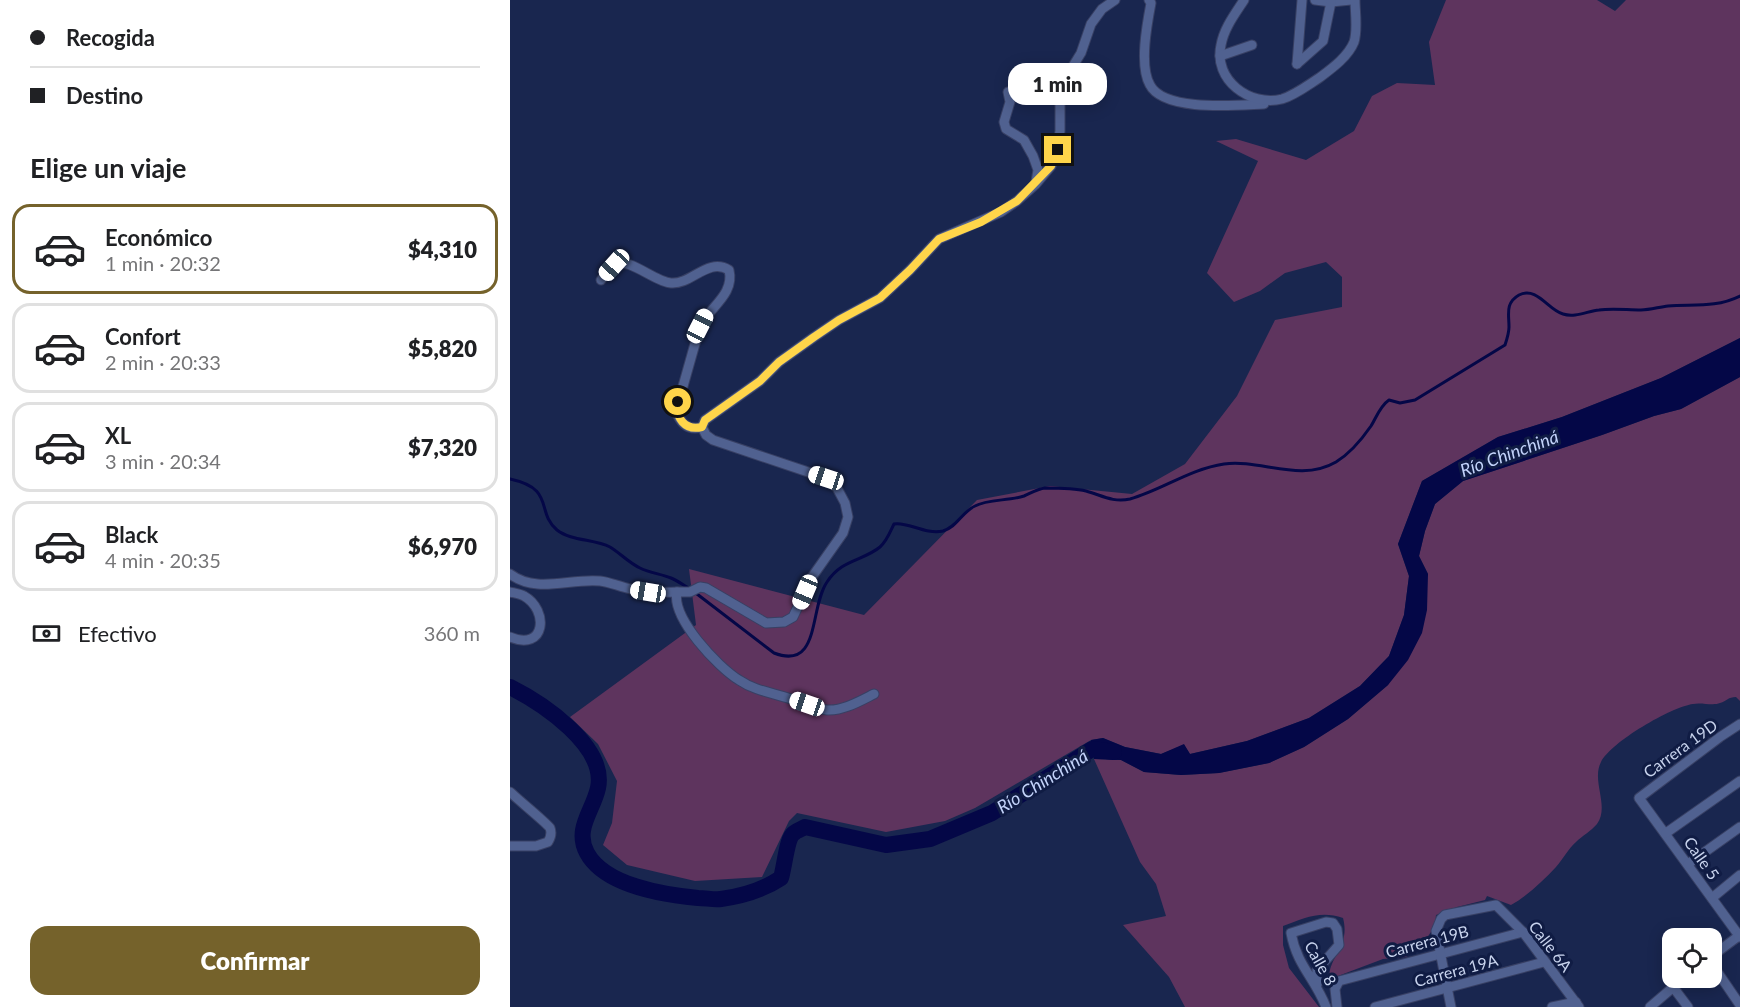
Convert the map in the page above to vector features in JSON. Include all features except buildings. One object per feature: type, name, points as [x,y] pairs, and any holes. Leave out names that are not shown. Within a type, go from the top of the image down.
[{"type":"street","points":[[510,574],[532,585],[588,580],[648,592],[690,592],[695,588],[706,588],[766,623],[784,622],[793,617],[812,577],[843,532],[848,517],[845,502],[837,488],[826,478],[713,440],[706,435],[702,427],[705,420],[760,381],[779,362],[839,320],[880,298],[939,239],[1001,212],[1035,185],[1051,166],[1058,150],[1062,84],[1081,53],[1091,24],[1102,9],[1115,0]]},
{"type":"street","points":[[1149,0],[1151,3],[1146,26],[1145,72],[1150,87],[1160,95],[1183,104],[1201,105],[1273,104],[1327,72],[1348,51],[1354,41],[1353,0],[1331,2],[1315,0]]},
{"type":"street","points":[[1244,0],[1224,33],[1220,56],[1227,78],[1240,92],[1257,99],[1282,99]]},
{"type":"street","points":[[1302,0],[1297,64],[1323,41],[1331,2]]},
{"type":"street","points":[[1220,56],[1252,45]]},
{"type":"street","points":[[1008,92],[1010,102],[1004,122],[1006,129],[1024,140],[1033,156],[1038,170],[1035,185]]},
{"type":"street","points":[[601,280],[614,265],[622,263],[675,284],[714,267],[722,266],[729,270],[730,288],[706,315],[700,326],[676,411],[679,419],[686,426],[693,429],[702,427]]},
{"type":"street","points":[[510,592],[524,596],[532,602],[541,622],[540,631],[535,638],[526,641],[510,637]]},
{"type":"street","points":[[677,592],[676,600],[679,609],[698,641],[739,681],[762,691],[824,710],[837,710],[874,694]]},
{"type":"street","name":"Carrera 19D","points":[[1639,798],[1740,724]]},
{"type":"street","points":[[1666,833],[1740,781]]},
{"type":"street","points":[[510,792],[548,824],[551,831],[548,842],[543,844],[510,846]]},
{"type":"street","name":"Calle 5","points":[[1639,798],[1740,935]]},
{"type":"street","points":[[1688,864],[1740,827]]},
{"type":"street","points":[[1712,898],[1740,875]]},
{"type":"street","name":"Calle 6A","points":[[1439,953],[1436,931],[1445,915],[1496,905],[1523,932],[1577,1005]]},
{"type":"street","name":"Calle 8","points":[[1317,985],[1317,970],[1339,945],[1337,929],[1333,923],[1326,921],[1291,933],[1294,951],[1307,974],[1317,985],[1326,1007]]},
{"type":"street","name":"Carrera 19B","points":[[1338,1007],[1335,989],[1339,981],[1523,932]]},
{"type":"street","points":[[1722,948],[1740,935]]},
{"type":"street","points":[[1439,953],[1451,1007]]},
{"type":"street","name":"Carrera 19A","points":[[1375,1007],[1544,962]]},
{"type":"street","points":[[1722,979],[1740,1005]]},
{"type":"street","points":[[1650,1007],[1672,988]]},
{"type":"street","points":[[1674,988],[1688,1007]]},
{"type":"street","points":[[1552,1007],[1577,1005]]},
{"type":"shaded area","points":[[1446,0],[1597,0],[1615,11],[1626,0],[1740,0],[1740,338],[1661,378],[1562,417],[1498,437],[1422,481],[1398,544],[1409,576],[1404,615],[1389,656],[1360,686],[1309,718],[1247,741],[1190,754],[1184,745],[1161,754],[1125,747],[1103,738],[1091,740],[975,808],[945,821],[886,832],[797,813],[789,821],[762,877],[695,881],[627,865],[603,845],[612,823],[617,781],[598,744],[570,717],[696,625],[689,569],[864,615],[977,500],[1050,486],[1132,494],[1185,464],[1237,396],[1275,320],[1342,307],[1342,277],[1326,262],[1285,273],[1260,291],[1234,302],[1207,273],[1258,161],[1216,141],[1236,139],[1306,160],[1354,131],[1372,96],[1397,83],[1435,85],[1429,42]]},
{"type":"shaded area","points":[[1740,377],[1740,701],[1733,697],[1717,704],[1696,704],[1683,707],[1657,718],[1616,745],[1598,769],[1602,809],[1597,824],[1573,845],[1540,883],[1511,905],[1487,896],[1485,900],[1436,915],[1435,926],[1420,948],[1406,957],[1383,959],[1330,979],[1331,965],[1344,937],[1343,918],[1320,915],[1305,918],[1283,926],[1283,945],[1289,968],[1319,1007],[1185,1007],[1169,977],[1123,925],[1166,916],[1156,884],[1140,862],[1094,759],[1121,760],[1144,772],[1181,775],[1219,773],[1269,763],[1304,747],[1348,719],[1388,685],[1428,574],[1419,556],[1435,504],[1463,481],[1654,416],[1681,409]]},
{"type":"water","points":[[1740,338],[1740,377],[1681,409],[1654,416],[1463,481],[1435,504],[1419,556],[1428,574],[1427,610],[1422,633],[1408,660],[1388,685],[1348,719],[1304,747],[1269,763],[1219,773],[1181,775],[1144,772],[1121,760],[1094,759],[1091,740],[1103,738],[1125,747],[1161,754],[1184,744],[1190,754],[1247,741],[1309,718],[1360,686],[1389,656],[1404,615],[1409,576],[1398,544],[1422,481],[1498,437],[1562,417],[1661,378]]},
{"type":"waterway","points":[[697,594],[774,653],[789,656],[800,653],[807,645],[821,593],[827,582],[839,569],[880,547],[894,524],[905,524],[936,532],[943,531],[952,526],[970,509],[980,504],[1018,498],[1045,488],[1076,489],[1113,499],[1130,499],[1199,470],[1224,464],[1238,463],[1294,471],[1322,468],[1336,462],[1355,446],[1371,426],[1383,405],[1389,400],[1400,403],[1415,400],[1505,345],[1509,332],[1510,305],[1515,298],[1525,293],[1537,296],[1558,312],[1572,315],[1604,309],[1644,310],[1668,306],[1713,304],[1740,296]]},
{"type":"waterway","points":[[510,479],[534,489],[551,523],[563,534],[610,547],[636,566],[671,578],[687,587]]},
{"type":"waterway","name":"Río Chinchiná","points":[[510,687],[554,715],[583,742],[593,757],[598,772],[598,788],[583,828],[583,836],[587,853],[596,864],[607,874],[621,881],[637,887],[684,897],[729,898],[752,892],[781,878],[790,838],[795,832],[805,827],[886,845],[930,839],[992,813],[1092,749],[1114,752]]},
{"type":"route","points":[[678,402],[676,411],[679,419],[693,429],[702,427],[705,420],[760,381],[779,362],[839,320],[880,298],[939,239],[981,222],[1017,201],[1051,166],[1058,150]]}]
